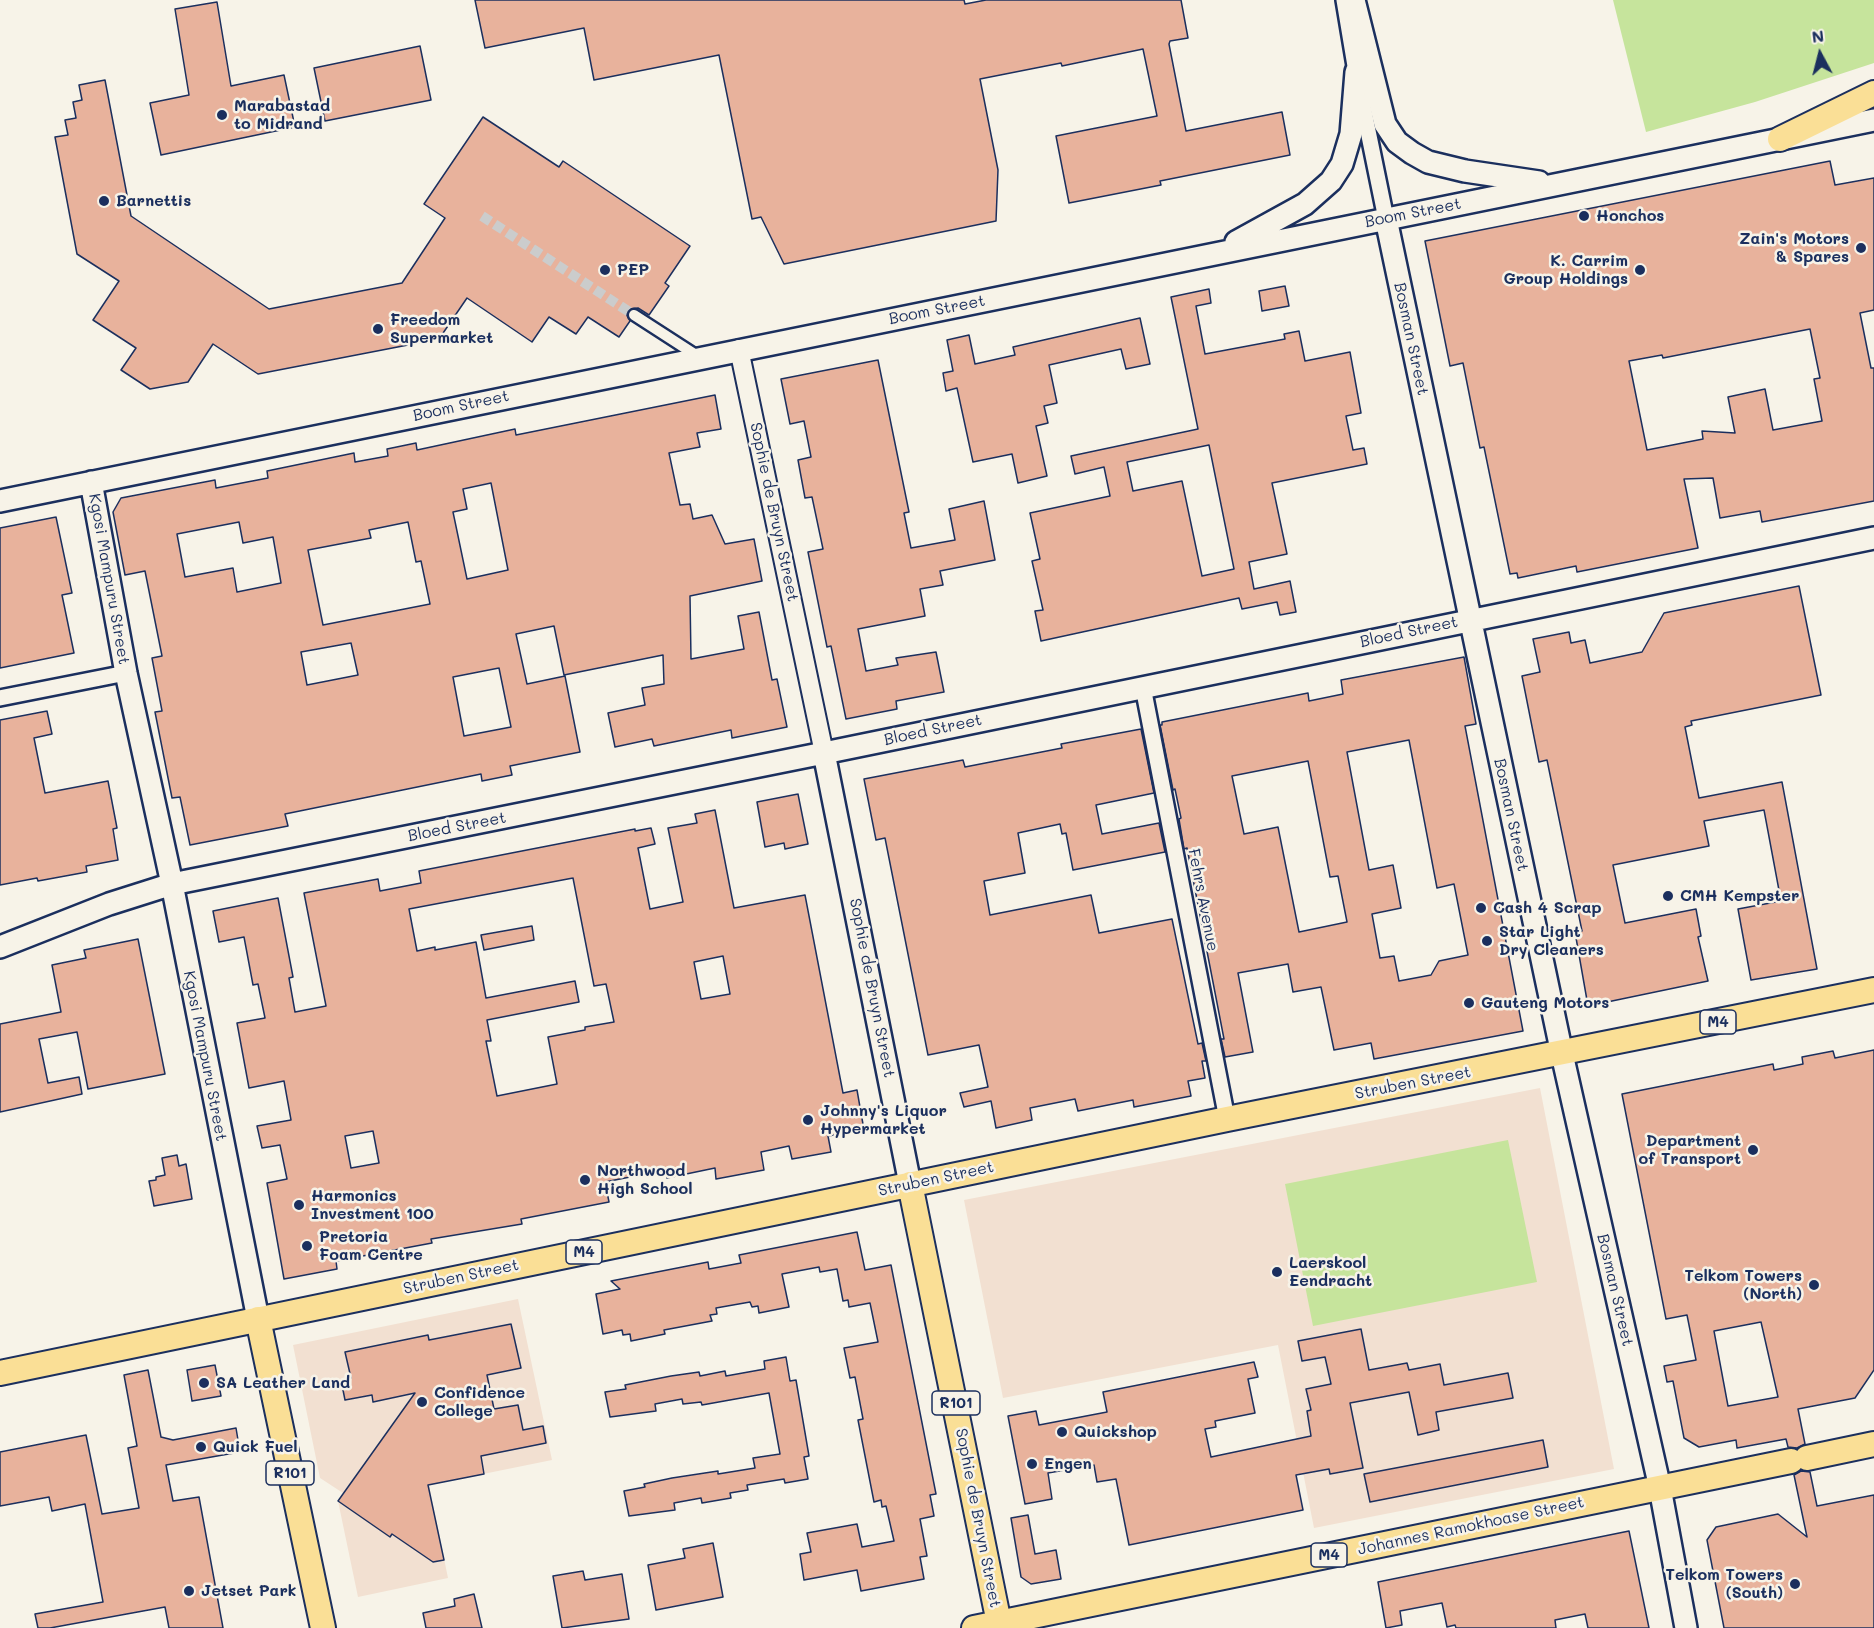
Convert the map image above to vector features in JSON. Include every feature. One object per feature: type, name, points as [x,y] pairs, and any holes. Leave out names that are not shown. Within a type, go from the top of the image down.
[{"type":"main road","points":[[1354,0],[1385,124],[1397,142],[1428,162],[1446,167],[1556,184]]},
{"type":"main road","points":[[1215,254],[1305,204],[1322,192],[1331,181],[1342,164],[1351,134],[1356,72]]},
{"type":"main road","points":[[1780,139],[1874,93]]},
{"type":"main road","name":"Boom Street","points":[[0,501],[1874,120]]},
{"type":"main road","name":"Bosman Street","points":[[1386,219],[1562,1053],[1660,1488],[1686,1628]]},
{"type":"main road","name":"Kgosi Mampuru Street","points":[[91,482],[126,674],[172,884],[258,1319],[323,1628]]},
{"type":"main road","name":"Bloed Street","points":[[0,947],[89,912],[172,884],[1874,538]]},
{"type":"main road","name":"Sophie de Bruyn Street","points":[[824,753],[999,1626]]},
{"type":"main road","name":"Struben Street","points":[[0,1373],[1227,1119],[1874,990]]},
{"type":"main road","name":"Johannes Ramokhoase Street","points":[[974,1628],[999,1626],[1874,1444]]},
{"type":"street","name":"Bosman Street","points":[[1344,0],[1386,219]]},
{"type":"street","points":[[634,315],[700,357]]},
{"type":"street","name":"Sophie de Bruyn Street","points":[[739,349],[824,753]]},
{"type":"street","points":[[0,698],[126,674]]},
{"type":"street","name":"Fehrs Avenue","points":[[1143,687],[1227,1119]]},
{"type":"shaded area","name":"Laerskool Eendracht","points":[[1540,1088],[1614,1469],[1314,1528],[1278,1345],[1003,1398],[964,1200]]},
{"type":"shaded area","name":"Confidence College","points":[[518,1299],[552,1460],[429,1485],[448,1578],[358,1597],[338,1501],[343,1493],[320,1478],[293,1345]]},
{"type":"green space","points":[[1613,0],[1874,0],[1874,63],[1755,102],[1646,132]]},
{"type":"green space","points":[[1508,1140],[1537,1282],[1313,1326],[1285,1184]]},
{"type":"building","points":[[475,0],[964,0],[965,4],[986,0],[1181,0],[1188,38],[1170,41],[1169,44],[1186,131],[1282,112],[1290,155],[1160,181],[1161,185],[1069,203],[1056,136],[1157,116],[1143,49],[1062,66],[1061,63],[980,79],[998,170],[996,221],[784,264],[761,217],[752,219],[719,55],[594,80],[584,28],[485,48]]},
{"type":"building","name":"Marabastad to Midrand","points":[[217,2],[231,86],[284,75],[295,127],[161,155],[150,103],[189,95],[175,9]]},
{"type":"building","points":[[420,46],[431,100],[325,121],[314,68]]},
{"type":"building","points":[[105,80],[131,216],[269,309],[402,283],[445,218],[424,204],[483,117],[559,167],[563,161],[690,246],[665,283],[669,286],[649,315],[638,308],[630,309],[627,315],[630,321],[619,337],[588,317],[576,334],[549,317],[532,342],[467,298],[439,339],[258,374],[213,344],[188,382],[150,389],[121,370],[136,348],[93,320],[119,281],[77,254],[55,137],[68,135],[65,120],[76,118],[73,102],[82,100],[79,85]]},
{"type":"building","points":[[1830,161],[1835,185],[1874,178],[1874,310],[1860,313],[1871,368],[1874,368],[1874,501],[1762,522],[1760,511],[1720,518],[1713,478],[1684,479],[1698,548],[1577,572],[1576,566],[1518,578],[1517,573],[1510,574],[1484,447],[1480,448],[1463,363],[1450,366],[1425,241]],"holes":[[[1810,329],[1820,378],[1814,379],[1822,421],[1773,430],[1765,389],[1728,397],[1735,433],[1702,431],[1703,439],[1647,450],[1629,361],[1662,355],[1663,358]]]},
{"type":"building","points":[[1285,286],[1289,306],[1262,311],[1259,291]]},
{"type":"building","points":[[1209,289],[1211,303],[1196,306],[1205,354],[1285,339],[1284,334],[1299,331],[1305,361],[1350,352],[1361,413],[1346,416],[1353,450],[1364,448],[1367,464],[1272,483],[1287,554],[1249,562],[1254,589],[1290,581],[1296,612],[1280,615],[1277,602],[1242,609],[1239,598],[1041,641],[1035,611],[1043,610],[1032,561],[1040,559],[1030,513],[1110,496],[1104,467],[1075,474],[1071,456],[1198,429],[1171,297]],"holes":[[[1209,445],[1234,569],[1202,576],[1182,481],[1133,491],[1127,462]]]},
{"type":"building","points":[[1140,318],[1150,364],[1126,369],[1121,349],[1049,365],[1057,403],[1044,406],[1048,423],[1036,426],[1047,476],[1018,483],[1012,454],[973,462],[957,388],[946,391],[943,373],[953,371],[947,340],[969,335],[975,364],[1015,355],[1013,347]]},
{"type":"building","points":[[878,360],[909,512],[904,513],[911,548],[955,540],[949,509],[984,501],[995,560],[940,571],[943,585],[920,589],[925,616],[858,629],[866,671],[898,665],[896,658],[936,652],[944,692],[896,701],[897,709],[846,719],[831,646],[827,647],[808,552],[823,549],[812,497],[805,498],[798,460],[811,457],[804,421],[790,424],[781,379]]},
{"type":"building","points":[[715,395],[721,429],[697,433],[700,447],[669,453],[680,505],[690,504],[693,519],[712,515],[725,544],[754,539],[762,581],[690,596],[691,659],[744,649],[738,616],[759,612],[772,680],[777,679],[787,727],[732,738],[731,730],[654,746],[652,739],[615,747],[608,713],[645,705],[642,688],[664,684],[663,655],[564,675],[554,626],[516,634],[527,684],[565,676],[580,752],[510,766],[512,775],[482,781],[481,774],[285,814],[288,826],[190,845],[180,797],[172,798],[155,712],[162,711],[152,658],[162,656],[145,571],[125,575],[113,512],[121,498],[215,480],[216,488],[268,478],[267,471],[354,453],[355,462],[388,456],[387,449],[416,443],[417,450],[515,429],[516,435]],"holes":[[[491,483],[508,570],[467,579],[453,512],[467,509],[463,489]],[[239,522],[243,543],[273,537],[281,583],[237,592],[233,568],[185,577],[177,534]],[[408,522],[416,562],[421,561],[430,604],[323,625],[308,550],[371,538],[369,530]],[[351,643],[358,675],[307,685],[301,652]],[[499,668],[511,727],[464,736],[453,677]]]},
{"type":"building","points":[[56,517],[72,593],[62,595],[74,653],[0,668],[0,528]]},
{"type":"building","points":[[1799,586],[1821,695],[1691,721],[1692,725],[1685,727],[1699,798],[1782,782],[1817,969],[1751,980],[1738,909],[1781,901],[1764,810],[1704,821],[1709,846],[1613,865],[1625,923],[1696,909],[1701,936],[1698,937],[1708,981],[1588,1006],[1575,932],[1582,931],[1547,760],[1539,762],[1522,676],[1540,672],[1533,639],[1569,632],[1571,643],[1585,640],[1590,663],[1642,652],[1664,613]]},
{"type":"building","points":[[1464,657],[1476,724],[1465,726],[1523,1031],[1374,1059],[1371,1043],[1334,1050],[1321,987],[1293,992],[1288,964],[1238,973],[1253,1052],[1225,1057],[1221,1039],[1224,1039],[1187,848],[1184,849],[1179,819],[1181,818],[1160,725],[1162,722],[1308,693],[1309,701],[1343,694],[1341,680]],"holes":[[[1409,740],[1437,888],[1454,884],[1468,955],[1439,961],[1431,975],[1399,981],[1394,956],[1380,958],[1372,914],[1401,908],[1393,865],[1369,870],[1347,752]],[[1308,761],[1330,877],[1338,876],[1347,922],[1299,932],[1278,827],[1244,834],[1232,776]]]},
{"type":"building","points":[[47,711],[52,734],[34,738],[45,793],[108,781],[117,828],[113,829],[118,860],[86,866],[87,872],[0,885],[0,720]]},
{"type":"building","points":[[1141,729],[1154,793],[1096,805],[1102,834],[1159,823],[1165,852],[1073,870],[1066,833],[1062,834],[1060,824],[1018,833],[1025,873],[984,881],[990,915],[1091,895],[1099,933],[1172,919],[1198,1044],[1202,1043],[1206,1061],[1202,1061],[1205,1078],[1188,1081],[1191,1096],[1134,1107],[1133,1100],[1078,1111],[1075,1099],[1030,1108],[1032,1120],[996,1128],[991,1101],[964,1107],[960,1093],[988,1087],[979,1045],[928,1055],[885,838],[876,840],[864,779],[963,760],[965,767],[1062,748],[1061,744]]},
{"type":"building","points":[[798,794],[808,844],[785,849],[784,843],[765,847],[757,802]]},
{"type":"building","points":[[715,810],[734,908],[805,895],[843,1093],[857,1090],[864,1130],[828,1136],[831,1152],[792,1159],[789,1146],[761,1152],[764,1170],[716,1179],[715,1168],[667,1178],[665,1170],[605,1182],[609,1202],[521,1219],[522,1224],[431,1239],[432,1243],[336,1261],[337,1269],[284,1279],[267,1183],[287,1179],[280,1145],[262,1148],[257,1126],[291,1120],[284,1081],[249,1088],[237,1023],[265,1018],[258,984],[253,985],[244,937],[219,942],[213,911],[278,898],[293,977],[289,978],[295,1012],[326,1006],[304,893],[378,879],[380,891],[421,883],[419,871],[635,829],[635,831],[651,828],[655,844],[638,848],[650,909],[683,902],[668,828],[697,823],[695,814]],"holes":[[[573,878],[594,986],[606,984],[614,1022],[548,1037],[557,1084],[497,1096],[486,1041],[491,1041],[487,1020],[579,1002],[575,981],[486,998],[476,942],[417,951],[409,909]],[[723,956],[730,994],[701,999],[694,962]],[[373,1131],[379,1163],[351,1168],[345,1136]]]},
{"type":"building","points":[[532,926],[534,940],[484,950],[481,935]]},
{"type":"building","points":[[138,939],[165,1074],[88,1089],[77,1032],[39,1039],[48,1083],[79,1077],[82,1094],[0,1112],[0,1024],[61,1012],[52,965],[86,958],[84,950]]},
{"type":"building","points":[[1874,1050],[1874,1370],[1855,1398],[1798,1409],[1805,1444],[1797,1448],[1788,1447],[1786,1439],[1737,1448],[1736,1440],[1699,1447],[1684,1438],[1673,1381],[1667,1382],[1664,1366],[1696,1360],[1687,1315],[1666,1319],[1622,1094],[1773,1064],[1774,1070],[1803,1064],[1802,1057],[1833,1051],[1835,1058]],"holes":[[[1761,1322],[1778,1397],[1728,1406],[1714,1331]]]},
{"type":"building","points":[[177,1155],[179,1166],[186,1164],[192,1199],[154,1206],[149,1181],[165,1175],[162,1158]]},
{"type":"building","points":[[857,1232],[865,1270],[891,1265],[936,1494],[930,1495],[934,1516],[920,1519],[927,1556],[920,1557],[924,1579],[861,1591],[857,1570],[804,1580],[800,1554],[811,1552],[807,1533],[857,1524],[862,1547],[894,1541],[886,1506],[882,1507],[881,1500],[874,1502],[858,1420],[863,1419],[855,1377],[850,1378],[844,1348],[878,1342],[870,1303],[849,1307],[848,1300],[843,1301],[837,1269],[820,1272],[819,1267],[782,1274],[789,1307],[759,1313],[758,1306],[752,1307],[750,1302],[716,1308],[717,1314],[710,1315],[712,1321],[664,1330],[665,1334],[631,1341],[630,1334],[623,1335],[622,1330],[603,1334],[596,1294],[620,1289],[611,1281],[708,1262],[709,1269],[741,1263],[739,1255]]},
{"type":"building","points":[[511,1324],[521,1368],[487,1375],[494,1409],[518,1405],[523,1430],[543,1426],[546,1443],[481,1456],[484,1474],[428,1485],[444,1560],[433,1562],[392,1534],[390,1537],[338,1501],[415,1393],[373,1402],[372,1395],[345,1400],[341,1380],[351,1378],[345,1352],[428,1335],[429,1340]]},
{"type":"building","points":[[1361,1329],[1369,1370],[1407,1363],[1409,1370],[1440,1364],[1444,1385],[1508,1373],[1513,1398],[1436,1412],[1439,1430],[1418,1435],[1409,1392],[1350,1403],[1363,1468],[1330,1474],[1329,1469],[1296,1475],[1303,1510],[1129,1545],[1116,1479],[1097,1482],[1094,1465],[1048,1473],[1052,1499],[1025,1504],[1008,1416],[1036,1411],[1039,1425],[1107,1412],[1103,1392],[1254,1362],[1258,1377],[1248,1379],[1255,1413],[1215,1421],[1216,1427],[1205,1429],[1211,1457],[1311,1436],[1307,1411],[1311,1410],[1306,1389],[1331,1384],[1325,1357],[1302,1361],[1298,1341]]},
{"type":"building","points":[[786,1357],[790,1381],[796,1380],[809,1456],[804,1457],[808,1479],[785,1483],[784,1479],[747,1485],[748,1490],[730,1493],[731,1498],[702,1503],[701,1498],[674,1503],[675,1510],[629,1516],[624,1491],[672,1478],[755,1468],[753,1458],[780,1454],[769,1393],[702,1405],[701,1402],[683,1404],[682,1399],[655,1404],[656,1411],[610,1417],[605,1392],[626,1389],[625,1385],[671,1376],[699,1372],[700,1376],[725,1371],[726,1376],[765,1369],[764,1361]]},
{"type":"building","name":"SA Leather Land","points":[[215,1365],[221,1396],[192,1401],[187,1370]]},
{"type":"building","points":[[148,1370],[161,1437],[173,1440],[236,1428],[240,1452],[166,1465],[173,1501],[199,1497],[223,1628],[169,1628],[165,1607],[50,1628],[38,1628],[35,1614],[103,1602],[85,1504],[52,1511],[49,1497],[0,1506],[0,1452],[86,1435],[102,1514],[139,1508],[128,1448],[137,1446],[124,1375]]},
{"type":"building","points":[[1543,1440],[1548,1467],[1370,1502],[1364,1474]]},
{"type":"building","name":"Telkom Towers (South)","points":[[1801,1471],[1810,1472],[1817,1506],[1874,1495],[1874,1628],[1724,1628],[1707,1540],[1716,1527],[1778,1514],[1807,1537],[1794,1475]]},
{"type":"building","points":[[1028,1515],[1035,1554],[1056,1550],[1061,1579],[1031,1584],[1021,1577],[1011,1518]]},
{"type":"building","points":[[1629,1531],[1649,1628],[1588,1628],[1585,1614],[1555,1620],[1556,1628],[1456,1628],[1455,1625],[1447,1627],[1442,1603],[1400,1611],[1402,1625],[1386,1628],[1378,1582]]},
{"type":"building","points":[[713,1543],[723,1597],[656,1610],[648,1565],[685,1558],[683,1549]]},
{"type":"building","points":[[583,1571],[585,1580],[622,1574],[629,1619],[562,1628],[553,1576]]},
{"type":"building","points":[[474,1594],[482,1628],[426,1628],[423,1613],[455,1606],[454,1599]]},
{"type":"tunnel","points":[[482,216],[634,315]]},
{"type":"place","name":"Marabastad to Midrand","points":[[222,115]]},
{"type":"place","name":"Barnettis","points":[[104,201]]},
{"type":"place","name":"Honchos","points":[[1584,216]]},
{"type":"place","name":"Zain's Motors & Spares","points":[[1861,248]]},
{"type":"place","name":"PEP","points":[[605,270]]},
{"type":"place","name":"K. Carrim Group Holdings","points":[[1640,270]]},
{"type":"place","name":"Freedom Supermarket","points":[[378,329]]},
{"type":"place","name":"CMH Kempster","points":[[1668,896]]},
{"type":"place","name":"Cash 4 Scrap","points":[[1481,908]]},
{"type":"place","name":"Star Light Dry Cleaners","points":[[1487,941]]},
{"type":"place","name":"Gauteng Motors","points":[[1469,1003]]},
{"type":"place","name":"Johnny's Liquor Hypermarket","points":[[808,1120]]},
{"type":"place","name":"Department of Transport","points":[[1753,1150]]},
{"type":"place","name":"Northwood High School","points":[[585,1180]]},
{"type":"place","name":"Harmonics Investment 100","points":[[299,1205]]},
{"type":"place","name":"Pretoria Foam Centre","points":[[307,1246]]},
{"type":"place","name":"Laerskool Eendracht","points":[[1277,1272]]},
{"type":"place","name":"Telkom Towers (North)","points":[[1814,1285]]},
{"type":"place","name":"SA Leather Land","points":[[204,1383]]},
{"type":"place","name":"Confidence College","points":[[422,1402]]},
{"type":"place","name":"Quickshop","points":[[1062,1432]]},
{"type":"place","name":"Quick Fuel","points":[[201,1447]]},
{"type":"place","name":"Engen","points":[[1032,1464]]},
{"type":"place","name":"Telkom Towers (South)","points":[[1795,1584]]},
{"type":"place","name":"Jetset Park","points":[[189,1591]]}]
